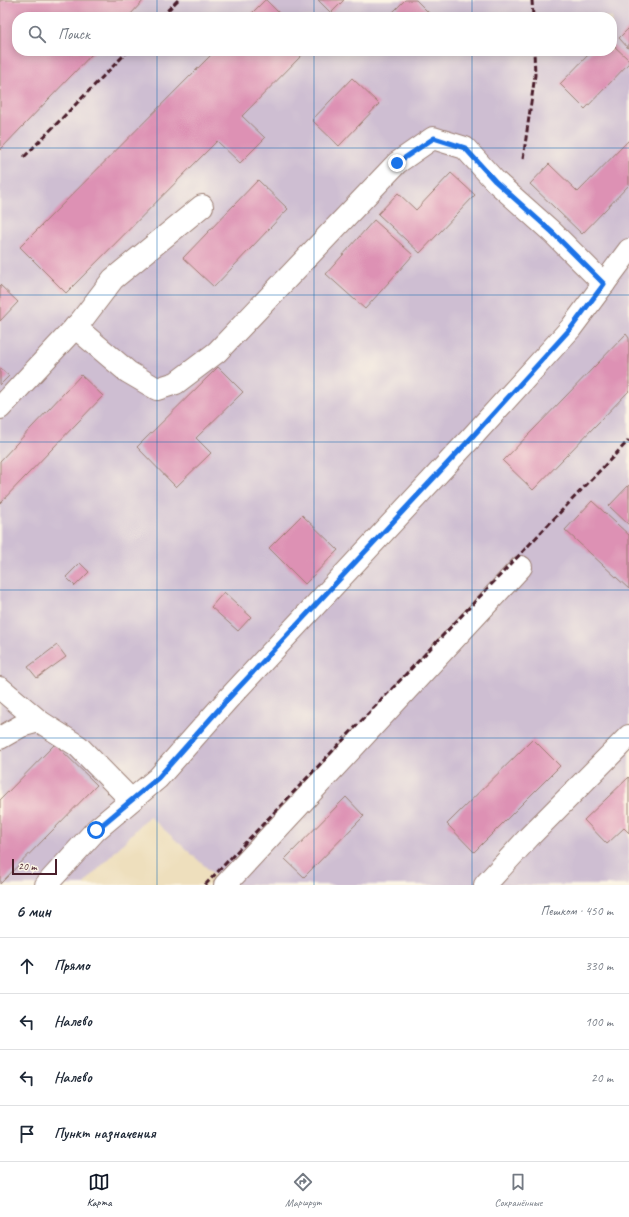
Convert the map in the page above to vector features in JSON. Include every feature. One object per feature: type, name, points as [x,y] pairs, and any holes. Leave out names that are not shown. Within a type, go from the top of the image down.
[{"type":"lane","points":[[75,327],[128,372],[157,389],[176,383],[217,352],[397,163],[434,138],[465,148],[495,181],[552,232],[604,284]]},
{"type":"lane","points":[[0,408],[75,327],[114,279],[202,206]]},
{"type":"lane","points":[[46,885],[96,830],[158,778],[233,693],[472,437],[571,328],[629,250]]},
{"type":"lane","points":[[225,885],[521,567]]},
{"type":"lane","points":[[0,688],[39,721],[78,746],[131,800]]},
{"type":"lane","points":[[0,738],[21,726],[39,721]]},
{"type":"lane","points":[[485,885],[529,837],[629,736]]},
{"type":"shaded area","points":[[0,0],[629,0],[629,885],[226,885],[149,816],[83,885],[0,885]]},
{"type":"building","points":[[0,0],[144,0],[133,12],[12,12],[12,56],[90,56],[0,150]]},
{"type":"building","points":[[266,0],[278,12],[253,12]]},
{"type":"building","points":[[318,0],[344,0],[332,12],[330,12]]},
{"type":"building","points":[[405,0],[416,0],[428,12],[393,12]]},
{"type":"building","points":[[629,28],[629,49],[619,38]]},
{"type":"building","points":[[617,49],[629,60],[629,63],[585,109],[560,84],[587,56],[617,56]]},
{"type":"building","points":[[210,56],[301,56],[242,116],[265,138],[240,163],[217,141],[66,293],[20,247]]},
{"type":"building","points":[[352,78],[379,104],[339,146],[312,120]]},
{"type":"building","points":[[629,140],[629,185],[582,234],[530,184],[549,164],[578,192]]},
{"type":"building","points":[[451,173],[475,195],[420,253],[378,214],[398,193],[416,210]]},
{"type":"building","points":[[258,180],[288,209],[214,287],[183,258]]},
{"type":"building","points":[[374,220],[413,255],[365,309],[326,274]]},
{"type":"building","points":[[0,285],[18,302],[0,321]]},
{"type":"building","points":[[626,334],[629,338],[629,391],[533,490],[503,461]]},
{"type":"building","points":[[218,367],[243,392],[196,438],[211,453],[176,487],[137,447]]},
{"type":"building","points":[[0,368],[9,376],[0,385]]},
{"type":"building","points":[[81,375],[103,396],[0,503],[0,461]]},
{"type":"building","points":[[629,485],[629,525],[609,506]]},
{"type":"building","points":[[592,501],[629,535],[629,589],[565,530]]},
{"type":"building","points":[[302,515],[338,550],[305,584],[269,548]]},
{"type":"building","points":[[80,563],[89,572],[75,586],[66,577]]},
{"type":"building","points":[[224,592],[251,617],[238,631],[211,607]]},
{"type":"building","points":[[57,645],[66,657],[37,678],[28,667]]},
{"type":"building","points":[[533,739],[560,766],[474,852],[447,824]]},
{"type":"building","points":[[55,744],[97,785],[0,884],[0,800]]},
{"type":"building","points":[[629,777],[629,833],[624,828],[607,844],[584,820]]},
{"type":"building","points":[[346,797],[364,816],[304,877],[285,859]]},
{"type":"railway","points":[[166,12],[178,0]]},
{"type":"railway","points":[[532,0],[533,12]]},
{"type":"railway","points":[[24,157],[123,56]]},
{"type":"railway","points":[[523,159],[535,75],[534,56]]},
{"type":"railway","points":[[205,885],[629,440]]},
{"type":"route","points":[[96,830],[158,778],[228,699],[472,437],[571,328],[604,284],[552,232],[495,181],[465,148],[434,138],[397,163]]}]
